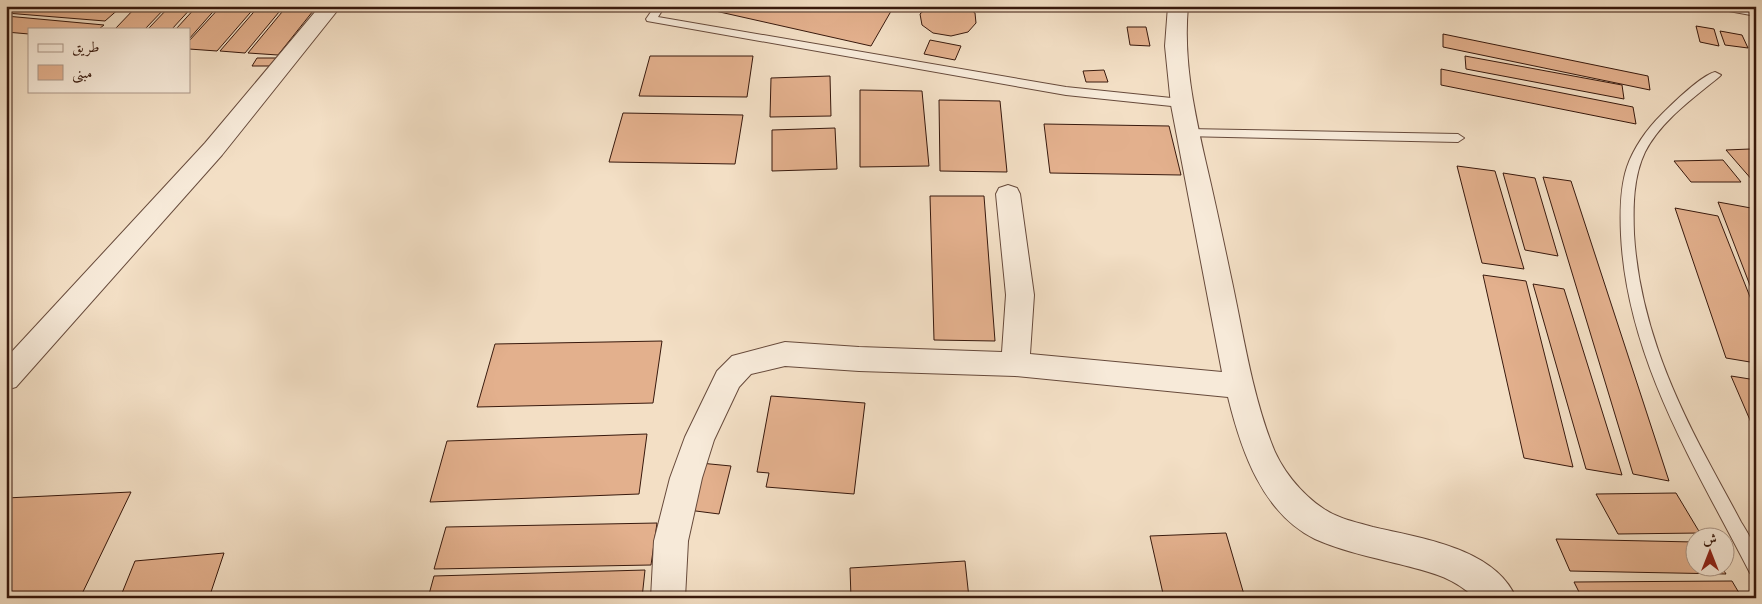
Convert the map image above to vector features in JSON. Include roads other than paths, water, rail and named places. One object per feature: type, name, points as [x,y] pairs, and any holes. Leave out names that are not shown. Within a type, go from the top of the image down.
[{"type":"street","points":[[6,378],[95,282],[275,77],[331,6]]},
{"type":"street","points":[[1178,6],[1174,30],[1181,103],[1210,237],[1238,386],[1258,450],[1282,490],[1296,508],[1309,519],[1342,534],[1447,561],[1474,574],[1499,598]]},
{"type":"street","points":[[1008,194],[1020,295],[1015,364]]},
{"type":"street","points":[[668,598],[672,541],[686,478],[700,437],[727,380],[742,364],[785,354],[859,359],[1015,364],[1238,386]]},
{"type":"lane","points":[[660,6],[652,18],[1066,90],[1181,103]]},
{"type":"lane","points":[[1718,6],[1756,13]]},
{"type":"lane","points":[[1715,75],[1670,111],[1650,134],[1633,166],[1628,199],[1627,235],[1634,292],[1650,348],[1675,411],[1756,567]]},
{"type":"lane","points":[[1187,133],[1458,138]]}]
